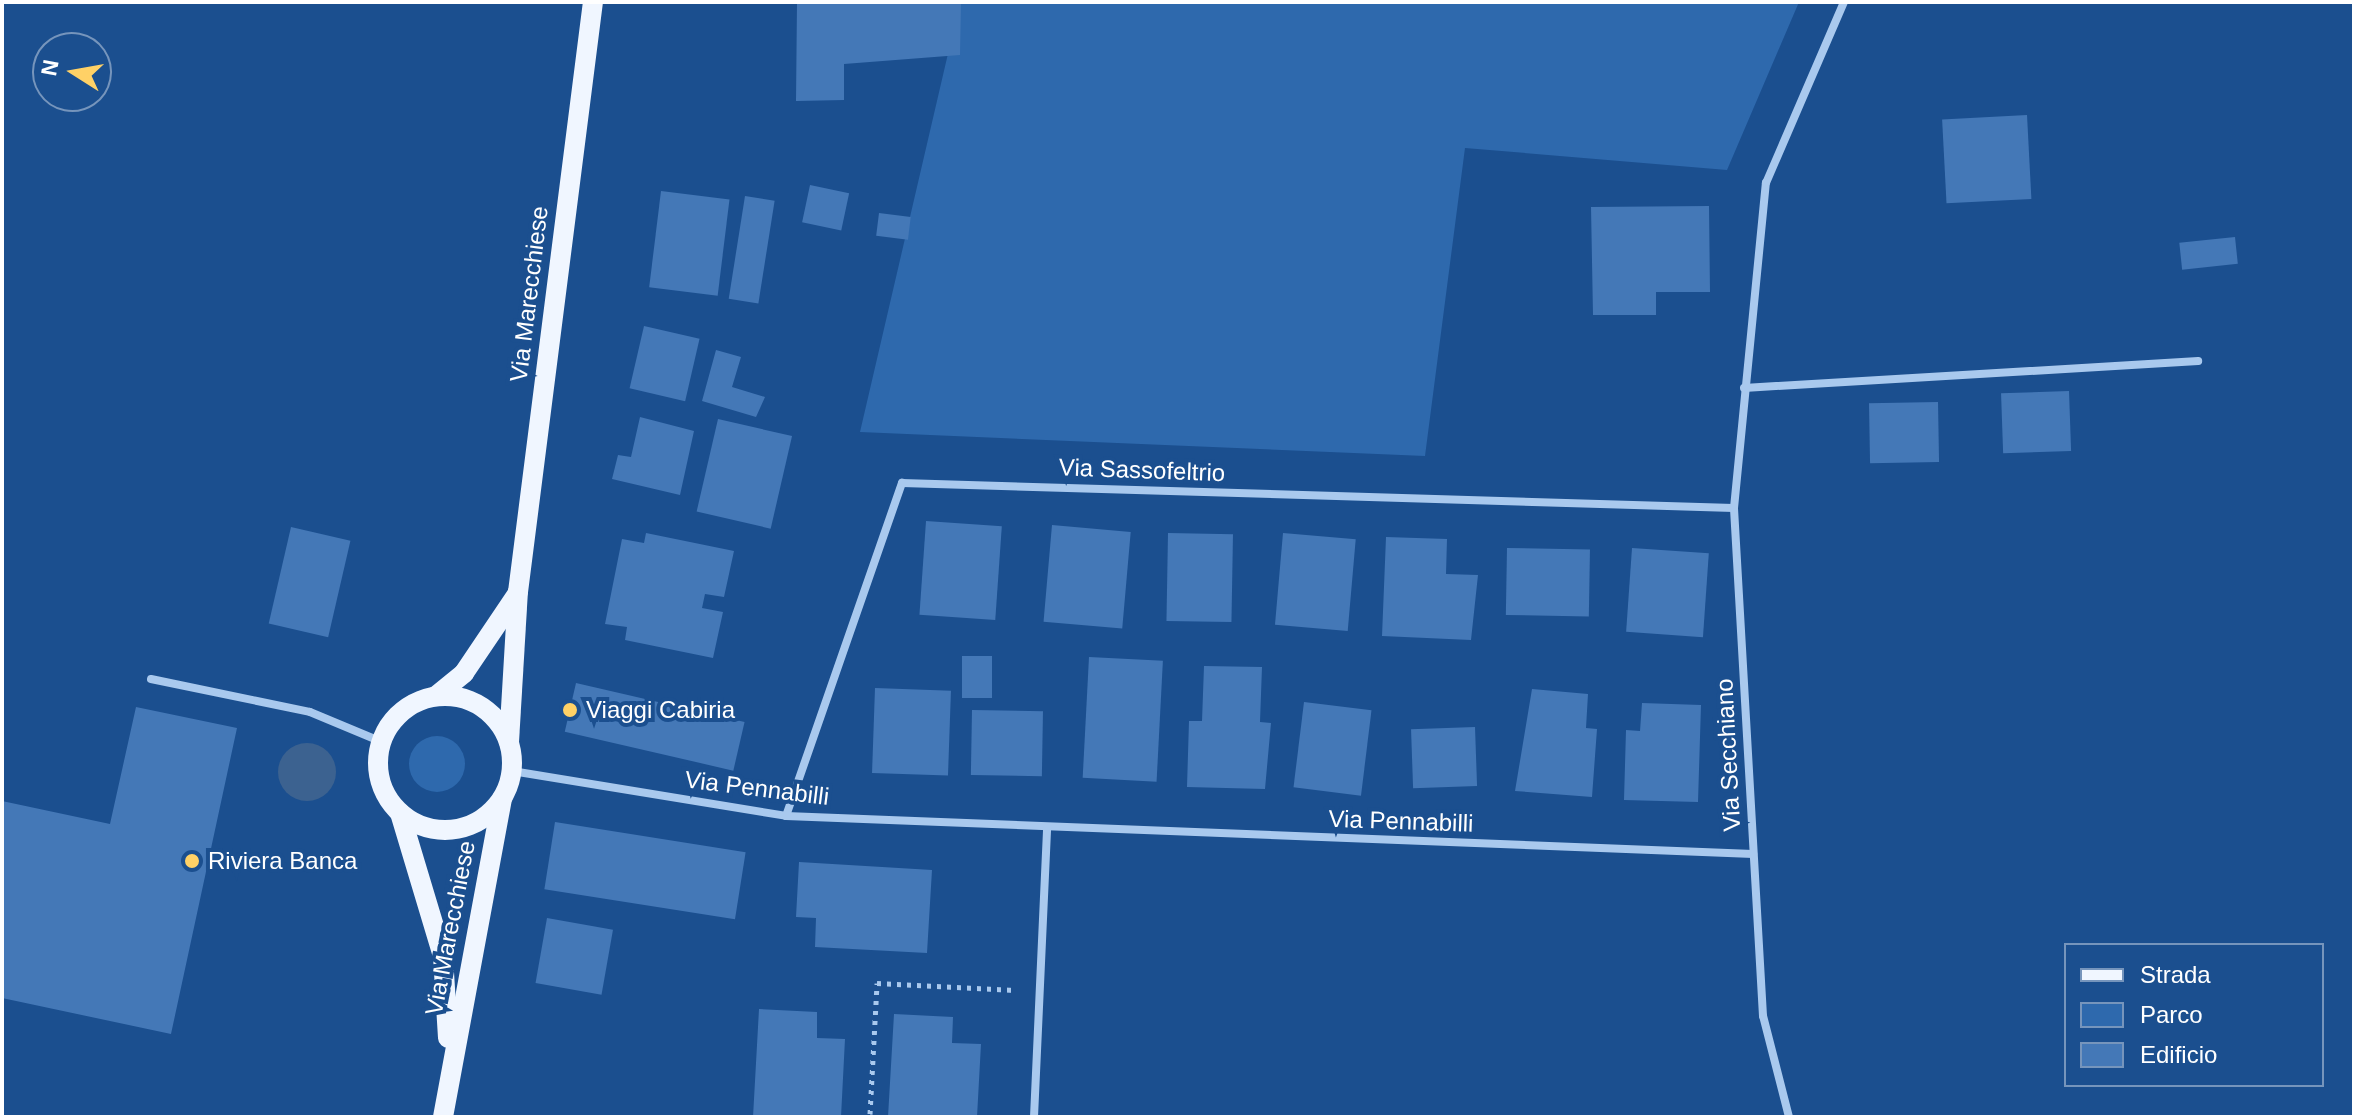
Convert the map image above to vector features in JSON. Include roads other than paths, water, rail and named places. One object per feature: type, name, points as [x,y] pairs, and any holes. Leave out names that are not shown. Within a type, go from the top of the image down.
[{"type":"main road","name":"Via Marecchiese","points":[[443,1117],[450,1066],[502,799],[512,771],[509,742],[518,592],[593,2]]},
{"type":"main road","name":"Via Marecchiese","points":[[450,1066],[443,956],[400,813],[380,780],[382,742],[402,711],[436,696],[481,652],[518,592]]},
{"type":"main road","points":[[436,696],[481,706],[509,742]]},
{"type":"main road","name":"Via Marecchiese","points":[[400,813],[434,830],[454,830],[489,814],[502,799]]},
{"type":"street","name":"Via Secchiano","points":[[1789,1117],[1763,1016],[1734,508],[1766,183],[1844,2]]},
{"type":"street","points":[[1744,388],[2198,361]]},
{"type":"street","name":"Via Sassofeltrio","points":[[786,816],[902,483],[1734,508]]},
{"type":"street","points":[[151,679],[310,712],[382,742]]},
{"type":"street","name":"Via Pennabilli","points":[[512,771],[786,816],[1753,854]]},
{"type":"street","points":[[1034,1117],[1047,828]]},
{"type":"place","name":"Viaggi Cabiria","points":[[570,710]]},
{"type":"place","name":"Riviera Banca","points":[[192,861]]}]
